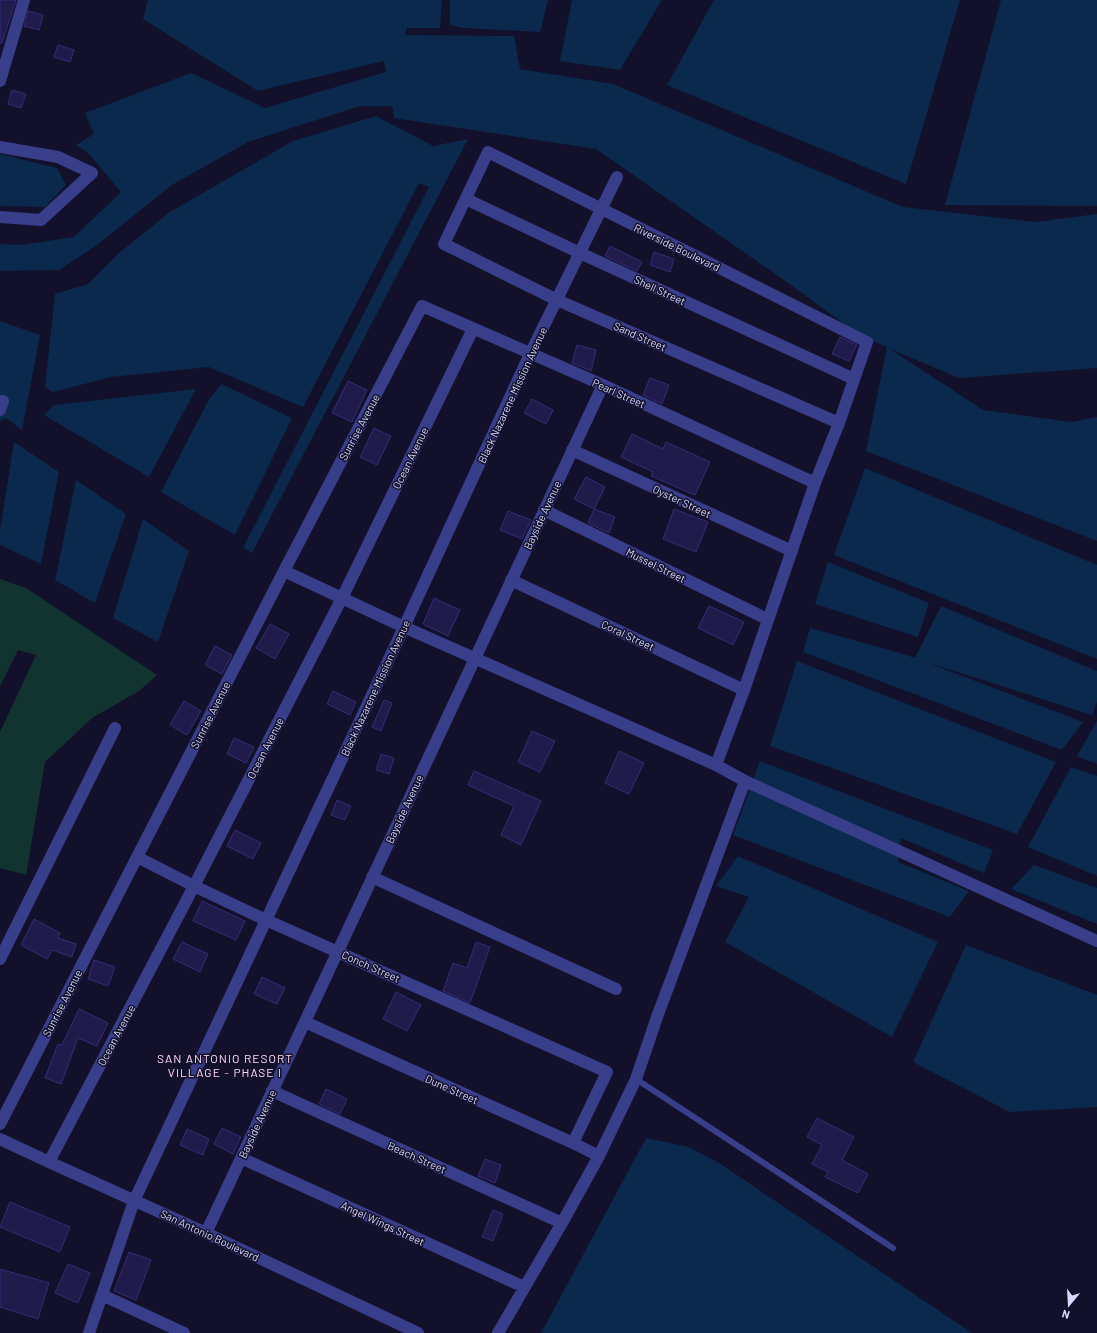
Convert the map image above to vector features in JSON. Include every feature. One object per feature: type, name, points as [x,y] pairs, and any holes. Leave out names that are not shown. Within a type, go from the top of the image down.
[{"type":"street","points":[[0,81],[5,47],[24,0]]},
{"type":"street","points":[[0,146],[58,157],[92,173],[41,220],[0,217]]},
{"type":"street","name":"Riverside Boulevard","points":[[466,199],[488,152],[601,210],[867,342],[854,380]]},
{"type":"street","name":"Black Nazarene Mission Avenue","points":[[89,1333],[134,1201],[404,627],[530,354],[617,177]]},
{"type":"street","name":"Sand Street","points":[[466,199],[444,244],[557,300],[839,423]]},
{"type":"street","name":"Shell Street","points":[[466,199],[580,254],[854,380]]},
{"type":"street","name":"Pearl Street","points":[[422,306],[602,385],[814,483]]},
{"type":"street","name":"Sunrise Avenue","points":[[0,1124],[422,306]]},
{"type":"street","name":"Ocean Avenue","points":[[49,1162],[194,886],[342,598],[473,329]]},
{"type":"street","points":[[716,765],[744,690],[814,483],[839,423],[854,380]]},
{"type":"street","name":"Bayside Avenue","points":[[206,1233],[602,385]]},
{"type":"street","points":[[0,401],[3,401],[0,410]]},
{"type":"street","name":"Oyster Street","points":[[572,450],[792,551]]},
{"type":"street","name":"Mussel Street","points":[[544,510],[767,619]]},
{"type":"street","points":[[284,571],[404,627],[716,765],[745,781],[1097,941]]},
{"type":"street","name":"Coral Street","points":[[511,580],[744,690]]},
{"type":"street","points":[[0,959],[114,728]]},
{"type":"street","points":[[498,1333],[599,1156],[636,1079],[657,1017],[745,781]]},
{"type":"street","name":"Conch Street","points":[[137,857],[266,920],[607,1072],[573,1143]]},
{"type":"street","points":[[372,877],[616,989]]},
{"type":"street","name":"Dune Street","points":[[305,1022],[599,1156]]},
{"type":"street","name":"Beach Street","points":[[272,1091],[562,1223]]},
{"type":"street","name":"San Antonio Boulevard","points":[[0,1139],[206,1233],[418,1333]]},
{"type":"street","name":"Angel Wings Street","points":[[241,1158],[524,1288]]},
{"type":"street","points":[[102,1296],[184,1333]]},
{"type":"lane","points":[[636,1079],[893,1248]]},
{"type":"green space","points":[[0,579],[26,588],[157,675],[139,691],[92,718],[45,762],[26,875],[0,868],[0,732],[36,655],[18,650],[0,686]]},
{"type":"water","points":[[148,0],[442,0],[440,28],[407,28],[405,35],[514,36],[520,69],[613,84],[903,207],[1036,222],[1097,214],[1097,368],[959,378],[890,349],[983,410],[1071,422],[1097,417],[1097,541],[866,451],[887,347],[861,336],[781,278],[596,149],[394,118],[392,106],[360,106],[248,142],[172,185],[97,245],[59,270],[0,271],[0,244],[20,245],[74,237],[121,192],[89,154],[76,145],[94,134],[85,113],[191,73],[265,108],[386,72],[384,61],[258,91],[143,19]]},
{"type":"water","points":[[450,0],[548,0],[540,32],[464,28],[450,25]]},
{"type":"water","points":[[572,0],[662,0],[620,70],[560,61]]},
{"type":"water","points":[[714,0],[960,0],[906,184],[667,85]]},
{"type":"water","points":[[1001,0],[1097,0],[1097,206],[945,205]]},
{"type":"water","points":[[376,116],[433,146],[468,139],[252,553],[243,548],[429,187],[419,183],[303,407],[209,367],[111,377],[53,392],[45,387],[55,294],[88,284],[119,253],[170,212],[293,141]]},
{"type":"water","points":[[0,154],[57,168],[66,185],[45,207],[0,206]]},
{"type":"water","points":[[0,321],[40,335],[22,430],[6,418],[0,421]]},
{"type":"water","points":[[221,384],[292,418],[235,535],[161,492],[208,401]]},
{"type":"water","points":[[196,389],[149,477],[44,415],[54,405]]},
{"type":"water","points":[[14,442],[59,472],[41,564],[0,545],[0,530]]},
{"type":"water","points":[[865,468],[1097,565],[1097,659],[834,555]]},
{"type":"water","points":[[76,480],[126,514],[95,603],[55,580]]},
{"type":"water","points":[[143,519],[189,551],[158,642],[113,618]]},
{"type":"water","points":[[828,562],[929,603],[918,637],[815,604]]},
{"type":"water","points":[[941,606],[1097,671],[1097,702],[1092,715],[926,662],[1083,722],[1062,750],[803,652],[810,628],[915,658]]},
{"type":"water","points":[[797,661],[1056,762],[1017,834],[770,746]]},
{"type":"water","points":[[1097,721],[1097,764],[1077,756]]},
{"type":"water","points":[[760,761],[993,850],[984,873],[901,838],[898,862],[969,891],[950,917],[733,835]]},
{"type":"water","points":[[1071,767],[1097,776],[1097,876],[1028,847]]},
{"type":"water","points":[[738,856],[938,942],[892,1037],[725,942],[749,897],[716,886]]},
{"type":"water","points":[[1034,865],[1097,888],[1097,924],[1011,889]]},
{"type":"water","points":[[966,945],[1097,995],[1097,1107],[1010,1112],[913,1062]]},
{"type":"water","points":[[646,1138],[689,1147],[719,1163],[972,1333],[541,1333]]},
{"type":"building","points":[[0,0],[16,0],[2,43],[0,43]]},
{"type":"building","points":[[28,11],[43,15],[39,30],[24,26]]},
{"type":"building","points":[[58,45],[74,50],[70,62],[54,57]]},
{"type":"building","points":[[12,90],[26,94],[21,108],[8,104]]},
{"type":"building","points":[[610,246],[642,262],[637,271],[605,256]]},
{"type":"building","points":[[654,252],[674,259],[670,272],[650,265]]},
{"type":"building","points":[[840,337],[857,345],[849,361],[832,354]]},
{"type":"building","points":[[577,345],[596,350],[591,371],[572,363]]},
{"type":"building","points":[[650,378],[669,385],[662,404],[643,395]]},
{"type":"building","points":[[348,381],[367,390],[352,422],[332,413]]},
{"type":"building","points":[[532,399],[553,410],[546,424],[524,413]]},
{"type":"building","points":[[374,428],[391,436],[377,465],[360,457]]},
{"type":"building","points":[[632,434],[663,449],[666,442],[710,462],[695,495],[651,476],[653,472],[621,457]]},
{"type":"building","points":[[586,477],[605,487],[594,509],[574,499]]},
{"type":"building","points":[[594,509],[615,517],[609,533],[588,523]]},
{"type":"building","points":[[674,509],[708,522],[696,552],[663,539]]},
{"type":"building","points":[[508,511],[531,520],[522,539],[500,530]]},
{"type":"building","points":[[434,598],[460,610],[448,636],[423,624]]},
{"type":"building","points":[[709,606],[744,622],[733,645],[698,628]]},
{"type":"building","points":[[270,624],[289,634],[275,659],[256,648]]},
{"type":"building","points":[[215,646],[232,655],[222,674],[205,665]]},
{"type":"building","points":[[333,691],[356,702],[350,715],[327,704]]},
{"type":"building","points":[[384,700],[392,703],[381,731],[372,727]]},
{"type":"building","points":[[184,701],[201,711],[187,735],[170,725]]},
{"type":"building","points":[[532,731],[555,741],[540,772],[518,762]]},
{"type":"building","points":[[234,738],[254,747],[246,763],[227,754]]},
{"type":"building","points":[[619,751],[644,763],[629,794],[605,783]]},
{"type":"building","points":[[381,754],[394,758],[389,774],[376,770]]},
{"type":"building","points":[[474,771],[541,801],[521,845],[501,835],[514,806],[468,785]]},
{"type":"building","points":[[337,800],[351,806],[345,820],[331,815]]},
{"type":"building","points":[[235,830],[261,843],[253,859],[227,846]]},
{"type":"building","points":[[202,901],[245,921],[236,940],[193,921]]},
{"type":"building","points":[[34,919],[60,933],[58,938],[76,944],[72,957],[52,950],[47,959],[21,945]]},
{"type":"building","points":[[182,942],[208,954],[200,972],[173,959]]},
{"type":"building","points":[[476,942],[490,947],[470,1003],[443,991],[453,963],[467,968]]},
{"type":"building","points":[[94,960],[115,967],[108,986],[88,979]]},
{"type":"building","points":[[262,977],[285,988],[277,1004],[254,994]]},
{"type":"building","points":[[396,992],[421,1005],[407,1031],[383,1019]]},
{"type":"building","points":[[79,1009],[108,1023],[97,1046],[78,1038],[61,1084],[45,1078],[58,1044],[62,1045]]},
{"type":"building","points":[[326,1089],[347,1099],[340,1114],[319,1104]]},
{"type":"building","points":[[817,1118],[854,1137],[842,1160],[868,1174],[858,1193],[825,1177],[828,1172],[812,1164],[822,1145],[807,1137]]},
{"type":"building","points":[[222,1128],[241,1137],[233,1154],[214,1144]]},
{"type":"building","points":[[187,1129],[209,1139],[203,1155],[180,1145]]},
{"type":"building","points":[[485,1159],[501,1165],[495,1183],[478,1176]]},
{"type":"building","points":[[10,1202],[70,1227],[60,1252],[0,1227]]},
{"type":"building","points":[[493,1210],[503,1214],[493,1241],[482,1237]]},
{"type":"building","points":[[129,1252],[151,1260],[136,1300],[114,1291]]},
{"type":"building","points":[[68,1264],[90,1273],[78,1303],[55,1293]]},
{"type":"building","points":[[0,1269],[49,1283],[38,1319],[0,1307]]},
{"type":"district","name":"SAN ANTONIO RESORT VILLAGE - PHASE I","points":[[225,1065]]}]
